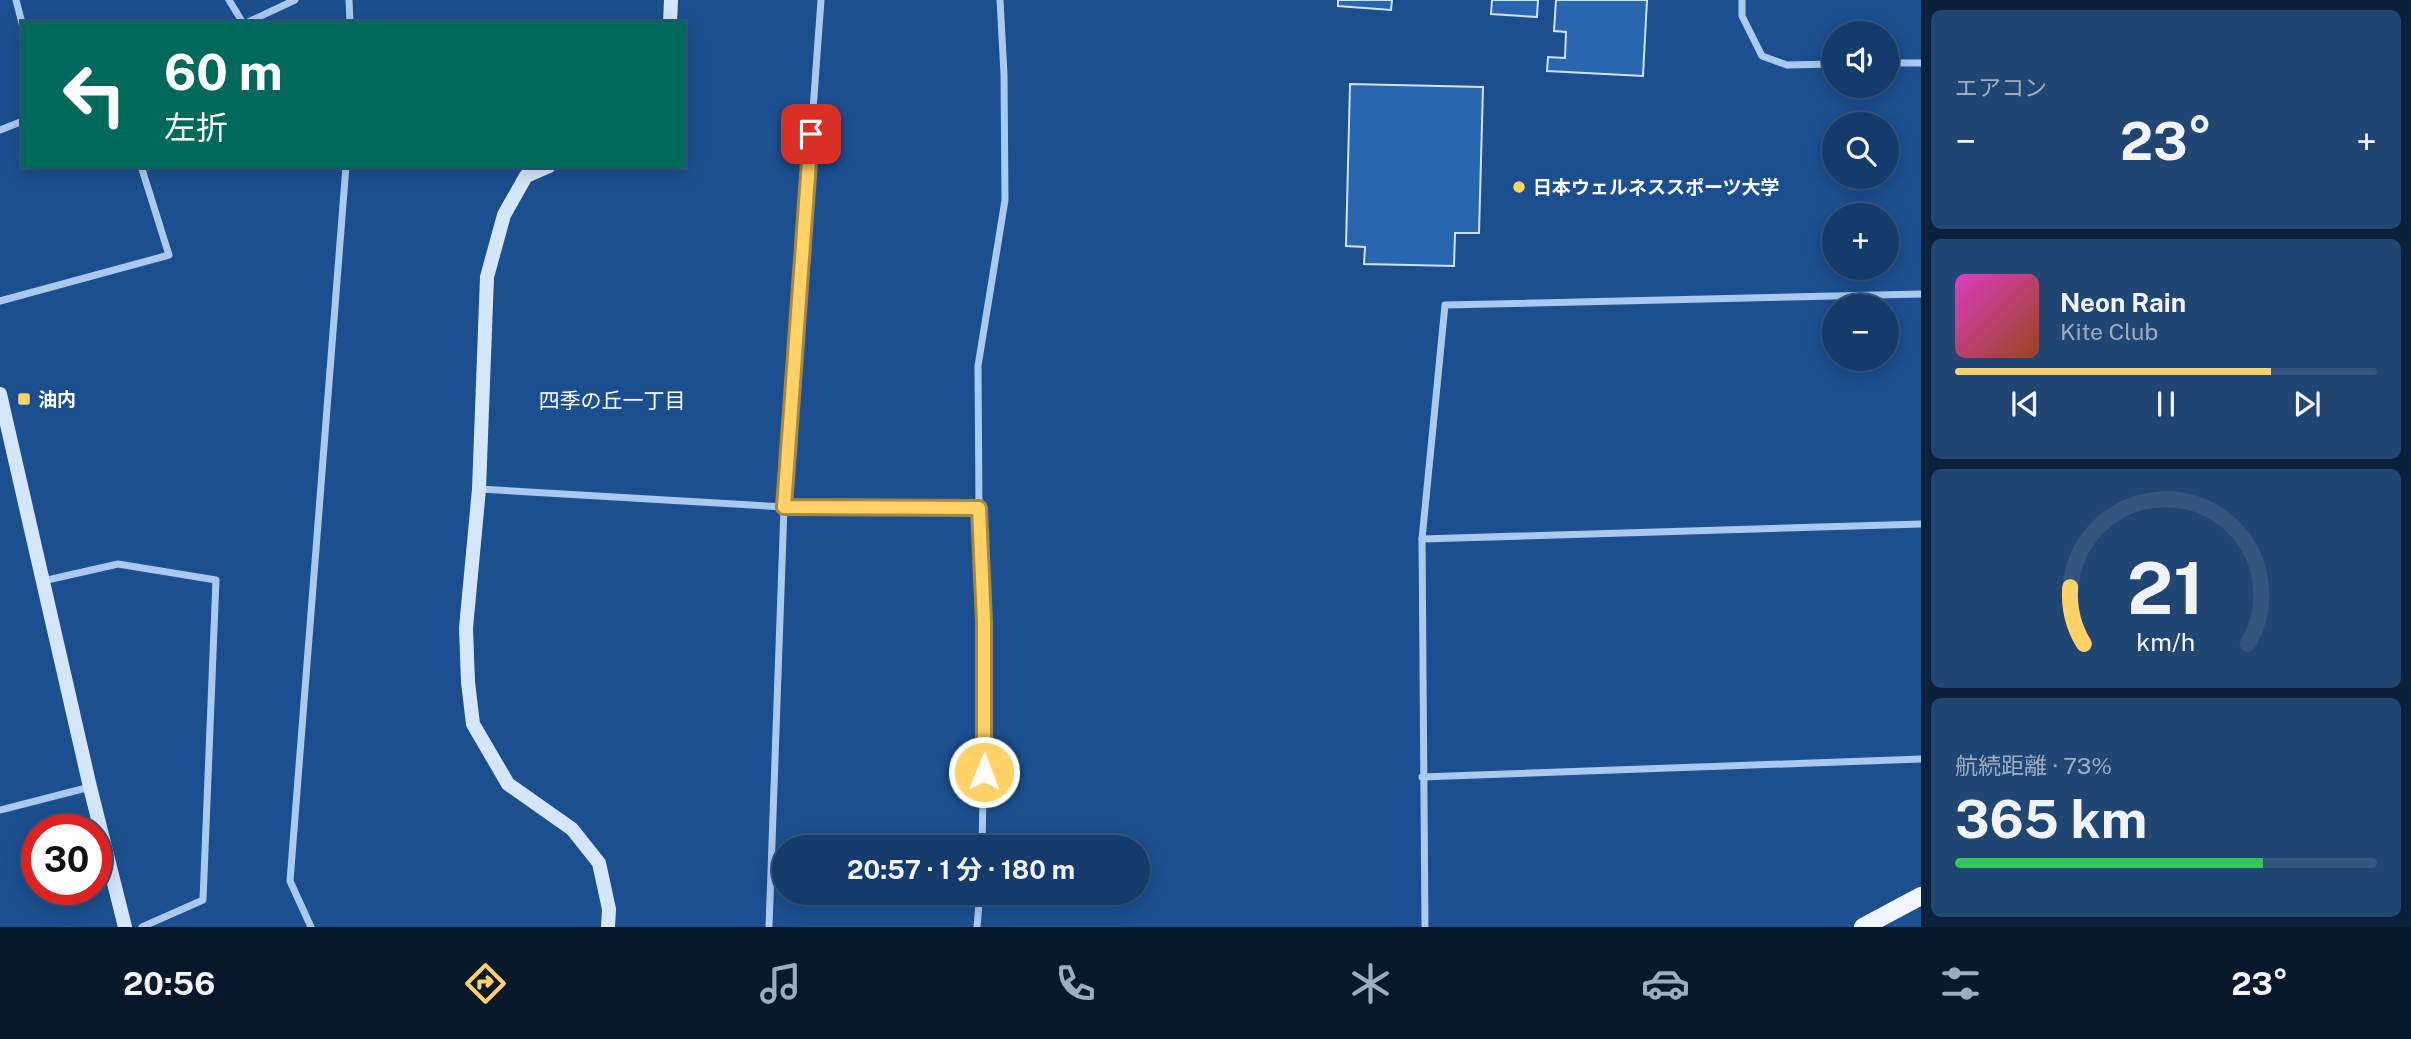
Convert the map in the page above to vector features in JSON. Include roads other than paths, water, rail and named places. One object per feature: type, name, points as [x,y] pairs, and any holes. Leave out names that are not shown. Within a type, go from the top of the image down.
[{"type":"main road","points":[[1863,927],[1921,896]]},
{"type":"street","points":[[16,0],[21,21]]},
{"type":"street","points":[[229,0],[244,21]]},
{"type":"street","points":[[249,21],[295,0]]},
{"type":"street","points":[[349,0],[351,21]]},
{"type":"street","points":[[670,21],[671,0]]},
{"type":"street","points":[[769,927],[784,507],[821,0]]},
{"type":"street","points":[[982,835],[985,696],[978,366],[1005,200],[1004,74],[1000,0]]},
{"type":"street","points":[[1742,0],[1742,16],[1762,56],[1787,65],[1822,64]]},
{"type":"street","points":[[1899,63],[1921,63]]},
{"type":"street","points":[[0,130],[21,122]]},
{"type":"street","points":[[0,301],[169,255],[142,168]]},
{"type":"street","points":[[311,927],[290,881],[346,168]]},
{"type":"street","points":[[544,168],[526,176],[504,215],[487,277],[480,489],[466,628],[468,682],[473,724],[508,784],[572,829],[599,863],[608,909],[608,927]]},
{"type":"street","points":[[1425,927],[1422,777],[1423,539],[1445,305],[1921,294]]},
{"type":"street","points":[[0,394],[90,787],[125,927]]},
{"type":"street","points":[[480,489],[784,507],[979,508]]},
{"type":"street","points":[[1423,539],[1921,524]]},
{"type":"street","points":[[43,581],[118,564],[216,580],[203,900],[142,927]]},
{"type":"street","points":[[1422,777],[1921,759]]},
{"type":"street","points":[[0,810],[90,787]]},
{"type":"street","points":[[977,927],[979,905]]},
{"type":"place","name":"日本ウェルネススポーツ大学","points":[[1519,187]]},
{"type":"place","name":"油内","points":[[24,399]]},
{"type":"district","name":"四季の丘一丁目","points":[[612,401]]}]
